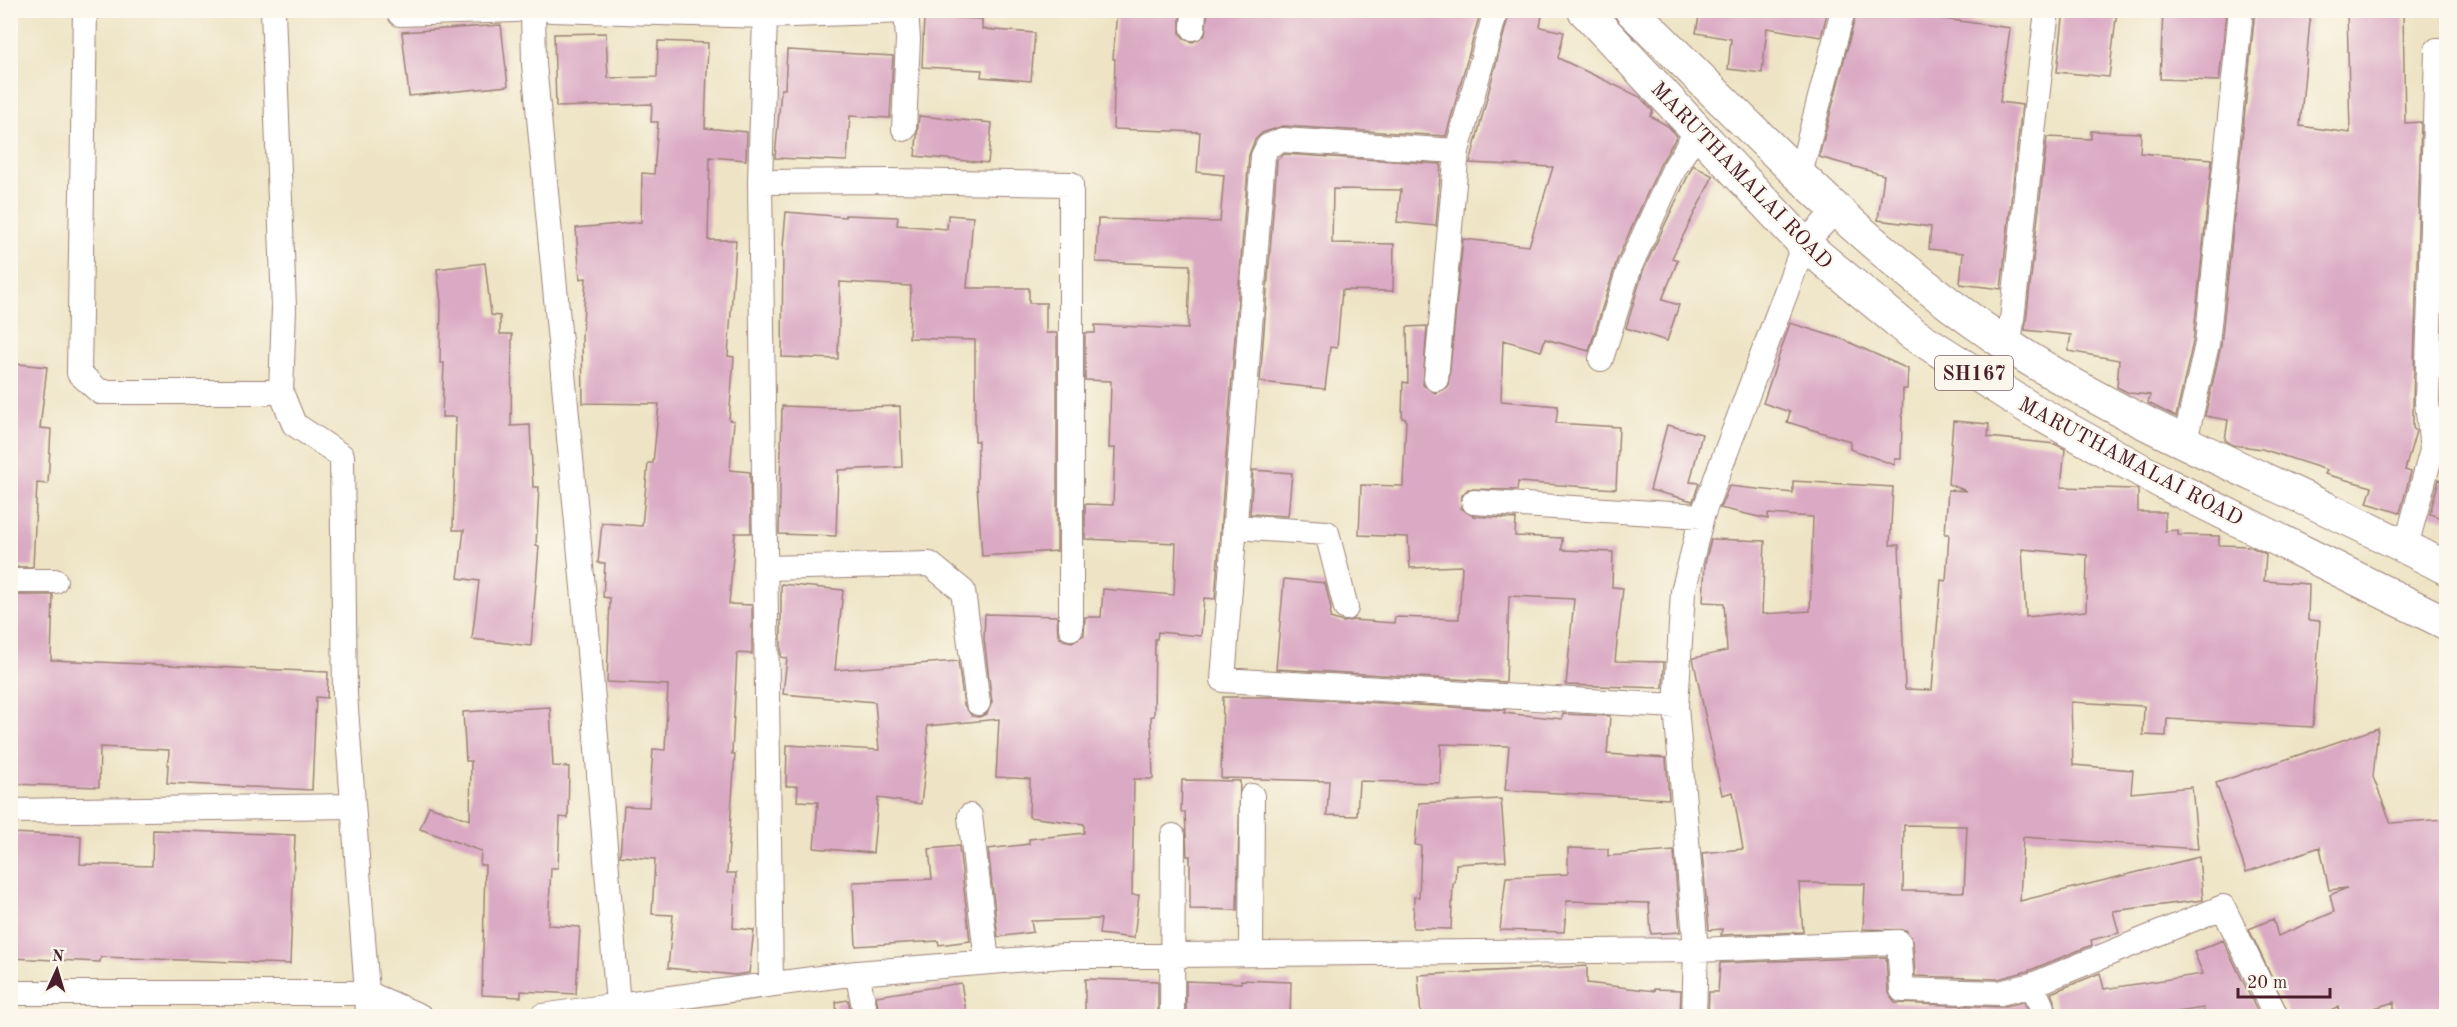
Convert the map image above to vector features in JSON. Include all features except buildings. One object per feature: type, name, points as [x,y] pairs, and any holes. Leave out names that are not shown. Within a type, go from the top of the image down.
[{"type":"main road","name":"MARUTHAMALAI ROAD","points":[[1584,10],[1804,244],[1912,333],[2031,409],[2164,483],[2446,622]]},
{"type":"main road","name":"MARUTHAMALAI ROAD","points":[[1631,10],[1836,210],[1924,286],[2009,346],[2062,377],[2185,441],[2406,546],[2446,568]]},
{"type":"street","points":[[86,10],[80,373],[100,392],[281,392]]},
{"type":"street","points":[[273,10],[284,308],[281,392],[294,424],[342,456],[345,695],[367,1005]]},
{"type":"street","points":[[400,14],[516,10]]},
{"type":"street","points":[[533,10],[534,64],[589,651],[618,1011]]},
{"type":"street","points":[[551,10],[765,16],[906,11],[908,39],[904,129]]},
{"type":"street","points":[[1436,379],[1457,151],[1496,10]]},
{"type":"street","points":[[1800,174],[1843,10]]},
{"type":"street","points":[[2009,346],[2047,10]]},
{"type":"street","points":[[2185,441],[2206,344],[2241,10]]},
{"type":"street","points":[[765,16],[760,182],[771,984]]},
{"type":"street","points":[[2406,546],[2432,450],[2427,402],[2440,205],[2437,50],[2446,50]]},
{"type":"street","points":[[1601,359],[1630,266],[1674,169],[1697,131]]},
{"type":"street","points":[[1457,151],[1282,140],[1268,146],[1261,170],[1223,680],[1676,706]]},
{"type":"street","points":[[760,182],[888,181],[1071,184],[1071,628]]},
{"type":"street","points":[[1694,1017],[1696,950],[1676,706],[1683,592],[1702,516],[1804,244],[1836,210]]},
{"type":"street","points":[[1474,502],[1702,516]]},
{"type":"street","points":[[1234,527],[1327,533],[1346,608]]},
{"type":"street","points":[[765,568],[930,564],[963,591],[978,703]]},
{"type":"street","points":[[10,581],[55,581]]},
{"type":"street","points":[[1251,954],[1252,796]]},
{"type":"street","points":[[10,811],[353,806]]},
{"type":"street","points":[[969,816],[987,962]]},
{"type":"street","points":[[1172,1017],[1173,836]]},
{"type":"street","points":[[542,1017],[618,1011],[771,984],[857,973],[1063,956],[1696,950],[1899,942],[1902,990],[2000,993],[2032,985],[2223,907],[2276,1017]]},
{"type":"street","points":[[857,973],[866,1017]]},
{"type":"street","points":[[2032,985],[2046,1017]]},
{"type":"street","points":[[10,993],[367,1005],[420,1017]]}]
